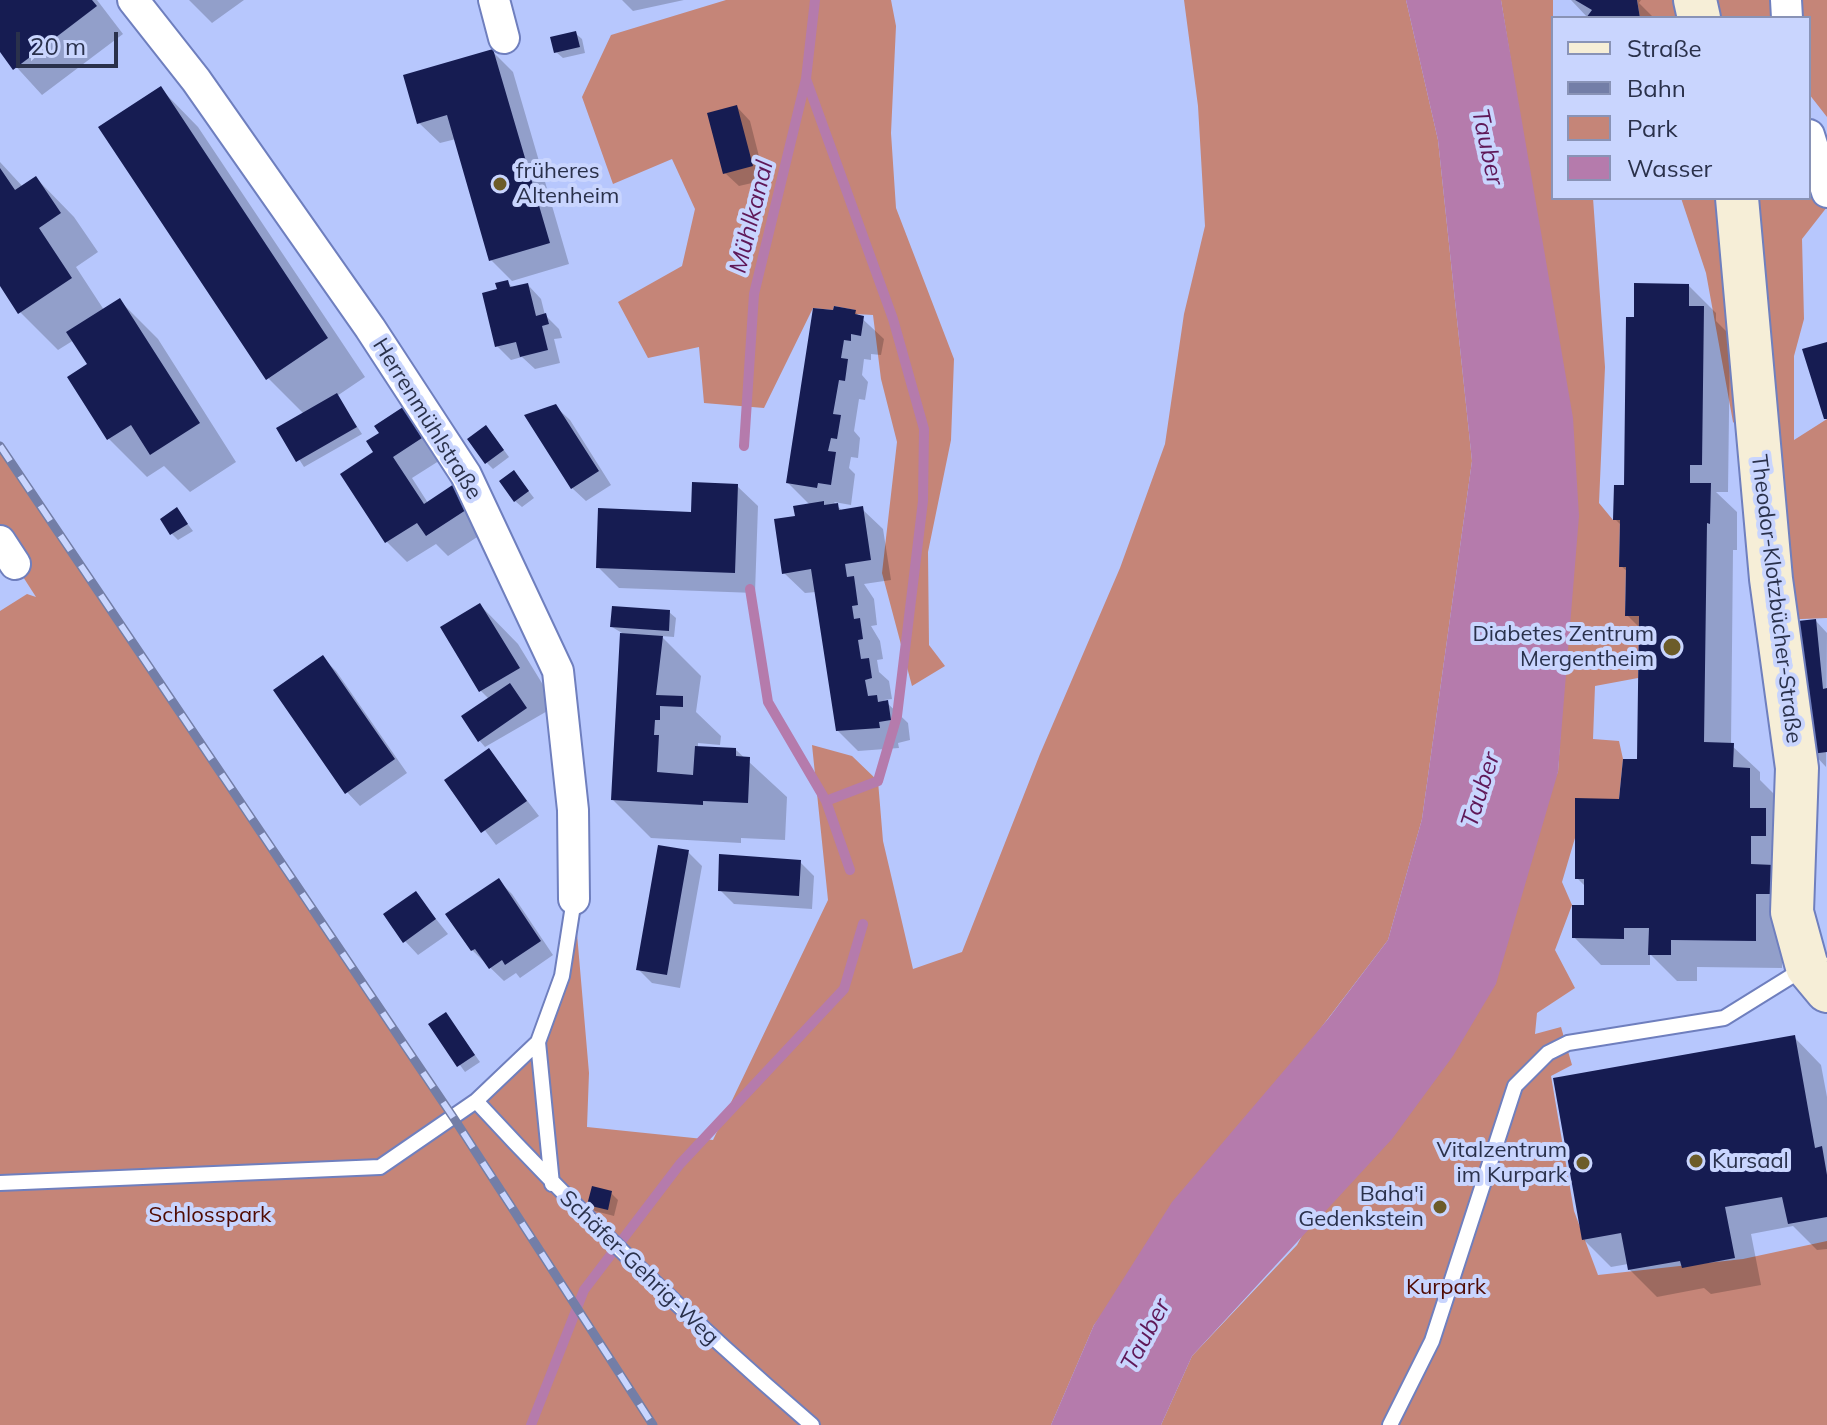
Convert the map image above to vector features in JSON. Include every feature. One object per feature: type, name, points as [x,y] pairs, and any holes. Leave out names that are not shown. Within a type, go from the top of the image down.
[{"type":"street","name":"Herrenmühlstraße","points":[[133,0],[196,80],[343,289],[466,475],[558,671],[573,810],[574,899]]},
{"type":"street","points":[[494,0],[504,38]]},
{"type":"street","points":[[1811,141],[1827,192]]},
{"type":"street","name":"Theodor-Klotzbücher-Straße","points":[[1737,200],[1771,579],[1797,768],[1792,912],[1817,979]]},
{"type":"lane","points":[[552,1184],[538,1042],[562,976],[574,899]]},
{"type":"lane","points":[[1390,1425],[1432,1341],[1515,1086],[1548,1053],[1568,1043],[1724,1018],[1817,979]]},
{"type":"lane","points":[[0,1183],[380,1167],[476,1101],[538,1042]]},
{"type":"lane","name":"Schäfer-Gehrig-Weg","points":[[476,1101],[565,1198],[703,1332],[812,1425]]},
{"type":"green space","points":[[726,0],[891,0],[896,26],[891,133],[896,208],[954,359],[951,440],[928,552],[929,645],[945,666],[912,686],[882,573],[897,442],[881,379],[873,315],[855,314],[855,310],[834,306],[833,310],[813,308],[764,408],[704,403],[699,347],[648,358],[618,302],[682,266],[695,209],[672,159],[613,184],[582,97],[611,35]]},
{"type":"green space","name":"Schlosspark","points":[[1184,0],[1406,0],[1438,140],[1472,461],[1422,819],[1388,940],[1094,1325],[1051,1425],[0,1425],[0,611],[27,594],[36,597],[0,541],[0,446],[452,1116],[538,1042],[562,976],[574,899],[589,1073],[587,1127],[713,1140],[828,900],[812,745],[852,756],[878,781],[883,841],[913,969],[962,952],[1040,754],[1120,568],[1165,444],[1184,314],[1205,226],[1198,106]]},
{"type":"green space","name":"Kurpark","points":[[1501,0],[1553,0],[1551,200],[1593,200],[1605,367],[1599,503],[1613,520],[1620,520],[1619,566],[1626,567],[1625,616],[1639,616],[1638,678],[1595,686],[1593,739],[1619,741],[1623,759],[1619,799],[1575,799],[1575,838],[1562,882],[1572,905],[1555,950],[1575,988],[1537,1013],[1535,1034],[1561,1027],[1572,1065],[1551,1076],[1574,1211],[1598,1275],[1743,1259],[1827,1241],[1827,1425],[1161,1425],[1192,1356],[1297,1245],[1558,772],[1566,646],[1529,172]]},
{"type":"green space","points":[[1637,0],[1827,0],[1827,117],[1811,97],[1811,16],[1640,16]]},
{"type":"green space","points":[[1811,141],[1827,192],[1827,207],[1802,239],[1804,319],[1794,356],[1794,440],[1827,419],[1827,618],[1777,620],[1757,443],[1733,422],[1706,273],[1682,200],[1811,200]]},
{"type":"water","name":"Tauber","points":[[1406,0],[1501,0],[1573,418],[1579,516],[1558,772],[1496,984],[1453,1056],[1392,1139],[1192,1356],[1161,1425],[1051,1425],[1094,1325],[1172,1202],[1328,1019],[1388,940],[1422,819],[1472,461],[1438,140]]},
{"type":"building","points":[[0,0],[92,0],[97,6],[13,70],[0,52]]},
{"type":"building","points":[[1575,0],[1637,0],[1640,16],[1588,16],[1592,10]]},
{"type":"building","points":[[576,31],[580,47],[554,53],[550,37]]},
{"type":"building","name":"früheres Altenheim","points":[[493,49],[550,243],[489,261],[447,115],[417,124],[403,75]]},
{"type":"building","points":[[161,86],[328,338],[266,380],[98,127]]},
{"type":"building","points":[[737,105],[753,166],[723,174],[707,113]]},
{"type":"building","points":[[0,168],[15,190],[36,176],[61,213],[39,228],[72,278],[18,314],[0,286]]},
{"type":"building","points":[[508,280],[510,287],[528,283],[536,316],[546,313],[549,324],[542,326],[548,350],[520,357],[516,342],[495,347],[482,293],[497,289],[495,283]]},
{"type":"building","name":"Diabetes Zentrum Mergentheim","points":[[1634,283],[1689,284],[1689,306],[1704,306],[1702,465],[1690,465],[1690,483],[1711,483],[1710,524],[1707,523],[1704,742],[1734,743],[1733,767],[1750,768],[1750,808],[1766,808],[1766,836],[1751,836],[1751,864],[1774,865],[1773,894],[1756,894],[1756,941],[1671,940],[1671,955],[1648,955],[1649,928],[1624,928],[1624,939],[1572,938],[1572,905],[1584,905],[1584,879],[1575,879],[1575,798],[1619,799],[1623,759],[1637,759],[1639,616],[1625,616],[1626,567],[1619,567],[1620,520],[1613,520],[1614,485],[1624,485],[1626,317],[1634,317]]},
{"type":"building","points":[[120,298],[200,423],[150,455],[131,425],[107,440],[67,377],[87,364],[66,332]]},
{"type":"building","points":[[834,306],[856,310],[855,314],[864,316],[861,336],[851,334],[851,341],[844,340],[841,358],[848,359],[845,381],[839,380],[833,414],[841,415],[837,439],[831,438],[828,451],[836,452],[831,485],[818,483],[817,488],[786,483],[813,308],[833,310]]},
{"type":"building","points":[[1827,342],[1827,419],[1824,419],[1802,349]]},
{"type":"building","points":[[337,393],[357,427],[296,462],[276,428]]},
{"type":"building","points":[[556,404],[599,471],[571,489],[524,415]]},
{"type":"building","points":[[403,407],[422,438],[393,457],[424,504],[454,484],[469,508],[426,536],[417,523],[385,543],[340,474],[373,452],[366,441],[379,433],[374,426]]},
{"type":"building","points":[[486,425],[504,450],[485,464],[467,439]]},
{"type":"building","points":[[514,470],[529,491],[514,502],[499,481]]},
{"type":"building","points":[[692,482],[738,484],[735,573],[596,568],[598,508],[691,512]]},
{"type":"building","points":[[824,501],[824,505],[838,503],[839,510],[863,506],[871,560],[845,564],[847,577],[854,576],[858,605],[852,606],[854,619],[860,618],[863,639],[858,640],[861,659],[869,658],[872,678],[865,680],[868,696],[877,695],[878,702],[888,700],[891,720],[879,722],[880,728],[836,731],[811,569],[782,574],[774,519],[795,516],[793,506]]},
{"type":"building","points":[[177,507],[188,524],[170,535],[160,519]]},
{"type":"building","points":[[480,603],[520,668],[479,692],[440,627]]},
{"type":"building","points":[[612,606],[670,610],[669,631],[610,627]]},
{"type":"building","points":[[1816,619],[1823,689],[1827,688],[1827,752],[1811,754],[1798,621]]},
{"type":"building","points":[[620,633],[663,636],[656,695],[683,696],[683,707],[660,706],[660,720],[655,720],[654,735],[659,735],[657,772],[693,775],[695,746],[736,748],[736,756],[750,757],[748,803],[703,801],[703,805],[611,800]]},
{"type":"building","points":[[323,655],[395,759],[345,794],[273,690]]},
{"type":"building","points":[[510,683],[527,708],[478,742],[461,716]]},
{"type":"building","points":[[489,748],[527,801],[481,833],[444,780]]},
{"type":"building","points":[[658,845],[689,850],[667,975],[636,970]]},
{"type":"building","points":[[719,854],[801,860],[799,896],[718,891]]},
{"type":"building","points":[[499,878],[541,941],[505,965],[502,960],[489,969],[475,949],[471,951],[445,914]]},
{"type":"building","points":[[416,891],[436,919],[403,943],[383,914]]},
{"type":"building","points":[[446,1012],[475,1055],[457,1067],[428,1024]]},
{"type":"building","name":"Kursaal","points":[[1795,1035],[1815,1148],[1822,1146],[1827,1175],[1827,1217],[1788,1224],[1782,1197],[1725,1207],[1735,1258],[1682,1268],[1680,1261],[1628,1270],[1621,1233],[1582,1240],[1553,1078]]},
{"type":"building","points":[[592,1186],[612,1191],[608,1210],[587,1205]]},
{"type":"waterway","name":"Mühlkanal","points":[[744,446],[754,294],[806,79],[815,0]]},
{"type":"waterway","points":[[806,79],[893,319],[924,429],[923,501],[897,716],[878,781],[826,801]]},
{"type":"waterway","points":[[750,589],[768,702],[826,801],[850,870]]},
{"type":"waterway","points":[[531,1425],[584,1290],[680,1164],[844,989],[863,924]]},
{"type":"railway","points":[[0,446],[453,1117],[653,1425]]},
{"type":"place","name":"früheres Altenheim","points":[[500,184]]},
{"type":"place","name":"Diabetes Zentrum Mergentheim","points":[[1672,647]]},
{"type":"place","name":"Kursaal","points":[[1696,1161]]},
{"type":"place","name":"Vitalzentrum im Kurpark","points":[[1583,1163]]},
{"type":"place","name":"Baha'i Gedenkstein","points":[[1440,1207]]}]
